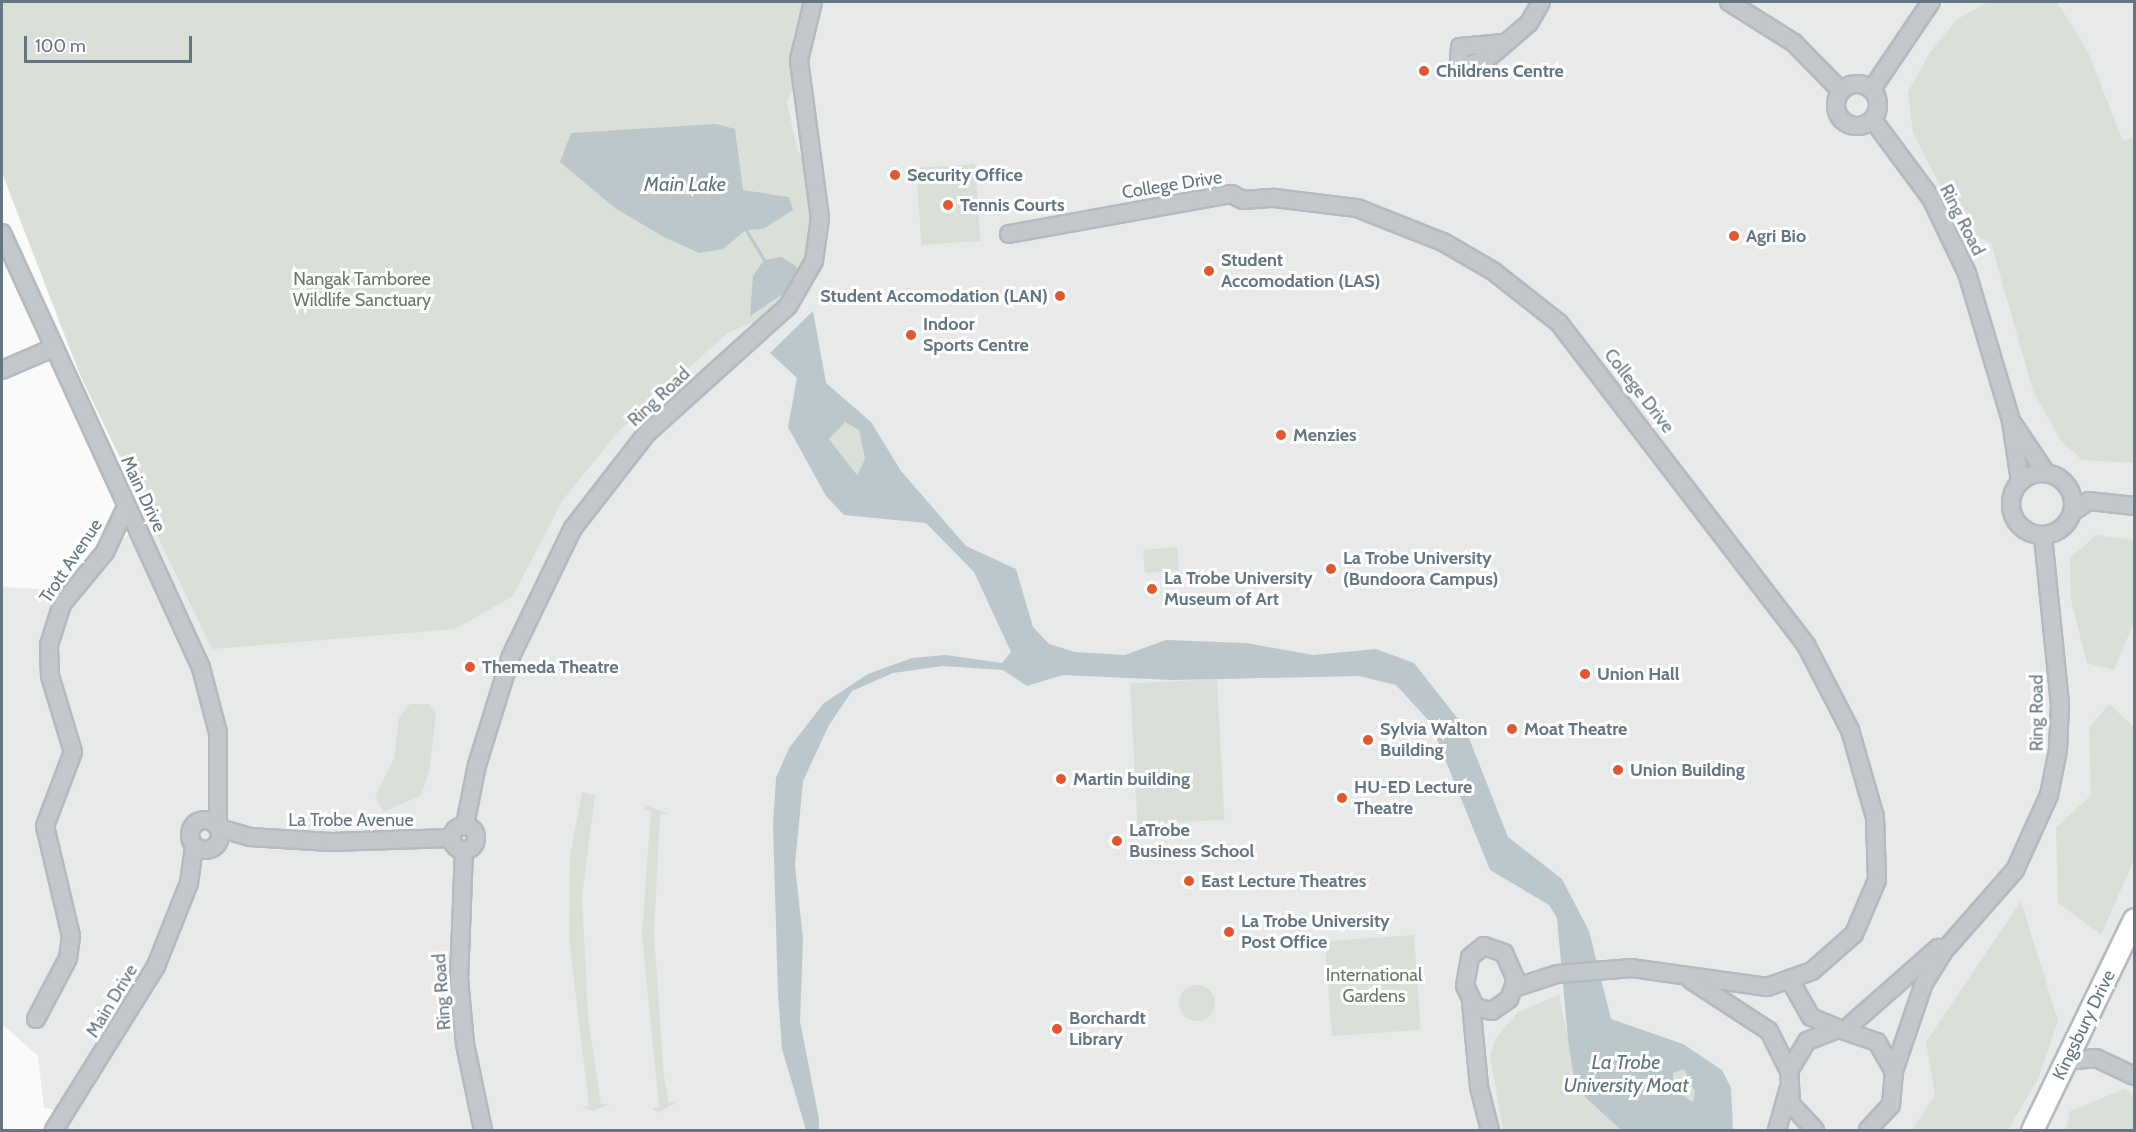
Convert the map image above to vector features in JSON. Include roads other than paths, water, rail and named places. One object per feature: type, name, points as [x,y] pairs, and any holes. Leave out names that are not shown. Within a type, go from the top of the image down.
[{"type":"main road","name":"Kingsbury Drive","points":[[2032,1131],[2134,919]]},
{"type":"street","name":"Ring Road","points":[[483,1131],[466,1053],[459,980],[464,850],[476,838],[465,825],[477,765],[511,656],[573,528],[648,433],[788,306],[814,261],[819,218],[799,60],[813,2]]},
{"type":"street","points":[[1504,44],[1529,23],[1541,2]]},
{"type":"street","points":[[1729,2],[1794,43],[1841,91]]},
{"type":"street","points":[[1872,89],[1931,2]]},
{"type":"street","points":[[1852,84],[1872,89],[1879,108],[1873,120],[1855,126],[1843,121],[1836,109],[1841,91],[1852,84]]},
{"type":"street","name":"Ring Road","points":[[1873,120],[1931,198],[1966,273],[2011,421],[2020,481]]},
{"type":"street","name":"College Drive","points":[[1009,234],[1231,194],[1243,200],[1357,208],[1467,255],[1559,323],[1765,585],[1811,654],[1850,730],[1875,817],[1877,880],[1854,934],[1829,959],[1791,982],[1739,986],[1647,969],[1557,974],[1514,988]]},
{"type":"street","name":"Main Drive","points":[[2,233],[201,668],[216,717],[218,780],[212,839],[189,883],[156,966],[54,1131]]},
{"type":"street","points":[[2,370],[53,348]]},
{"type":"street","name":"Ring Road","points":[[2011,421],[2046,473]]},
{"type":"street","points":[[2063,481],[2072,495],[2072,512],[2066,524],[2043,536],[2025,531],[2014,519],[2010,502],[2020,481],[2046,473],[2104,500],[2134,506]]},
{"type":"street","points":[[2072,512],[2086,502],[2104,500]]},
{"type":"street","name":"Trott Avenue","points":[[36,1019],[68,958],[71,936],[65,896],[47,844],[45,826],[72,752],[48,668],[50,639],[62,604],[105,552],[126,507]]},
{"type":"street","name":"Ring Road","points":[[1874,1128],[1891,1105],[1894,1071],[1924,982],[1983,906],[2015,870],[2034,834],[2058,750],[2060,704],[2043,536]]},
{"type":"street","name":"Main Drive","points":[[212,839],[190,831],[200,820],[218,780]]},
{"type":"street","points":[[200,820],[212,839]]},
{"type":"street","points":[[464,850],[451,838],[454,830],[465,825]]},
{"type":"street","name":"La Trobe Avenue","points":[[212,839],[250,837],[331,842],[451,838]]},
{"type":"street","name":"Ring Road","points":[[1843,1029],[1983,906]]},
{"type":"street","points":[[1476,1066],[1481,1033],[1491,1011],[1503,1005],[1514,988],[1513,963],[1494,947],[1476,951],[1464,977],[1471,1002],[1476,1066],[1490,1131]]},
{"type":"street","name":"College Drive","points":[[1513,963],[1557,974]]},
{"type":"street","name":"College Drive","points":[[1685,976],[1769,1031],[1789,1071]]},
{"type":"street","points":[[1791,982],[1811,1017],[1877,1042],[1894,1071]]},
{"type":"street","points":[[1471,1002],[1491,1011]]},
{"type":"street","points":[[1778,1131],[1788,1091],[1789,1071],[1807,1041],[1843,1029]]},
{"type":"street","points":[[2067,1062],[2096,1058],[2134,1076]]},
{"type":"street","points":[[1788,1091],[1798,1116],[1815,1131]]},
{"type":"water","name":"Main Lake","points":[[716,124],[735,129],[743,190],[789,197],[793,210],[763,229],[746,230],[723,249],[699,253],[664,237],[615,208],[560,162],[571,133]]},
{"type":"water","points":[[781,257],[796,266],[800,283],[750,316],[753,276],[764,260]]},
{"type":"water","name":"La Trobe University Moat","points":[[813,311],[826,383],[871,422],[901,471],[966,546],[1016,569],[1033,627],[1049,644],[1075,652],[1125,655],[1166,640],[1246,643],[1313,655],[1376,649],[1414,663],[1465,728],[1508,837],[1562,879],[1589,931],[1611,1019],[1683,1044],[1722,1070],[1731,1088],[1733,1130],[1621,1130],[1585,1097],[1574,1078],[1568,1040],[1557,918],[1549,905],[1490,870],[1430,722],[1396,685],[1359,676],[1172,680],[1063,675],[1027,686],[1003,670],[943,666],[893,673],[852,691],[829,725],[803,781],[795,865],[803,939],[800,1021],[819,1119],[819,1130],[806,1130],[782,1049],[773,824],[776,778],[789,748],[824,703],[868,674],[912,658],[946,655],[1002,663],[1011,652],[974,572],[926,523],[844,515],[826,496],[788,427],[797,378],[770,353]],"holes":[[[845,422],[859,430],[865,459],[857,475],[829,439]],[[1684,1069],[1695,1092],[1693,1102],[1674,1090],[1673,1073]]]},
{"type":"waterway","points":[[746,230],[764,260]]},
{"type":"place","name":"Childrens Centre","points":[[1424,71]]},
{"type":"place","name":"Security Office","points":[[895,175]]},
{"type":"place","name":"Tennis Courts","points":[[948,205]]},
{"type":"place","name":"Agri Bio","points":[[1734,236]]},
{"type":"place","name":"Student Accomodation (LAS)","points":[[1209,271]]},
{"type":"place","name":"Student Accomodation (LAN)","points":[[1060,296]]},
{"type":"place","name":"Indoor Sports Centre","points":[[911,335]]},
{"type":"place","name":"Menzies","points":[[1281,435]]},
{"type":"place","name":"La Trobe University (Bundoora Campus)","points":[[1331,569]]},
{"type":"place","name":"La Trobe University Museum of Art","points":[[1152,589]]},
{"type":"place","name":"Themeda Theatre","points":[[470,667]]},
{"type":"place","name":"Union Hall","points":[[1585,674]]},
{"type":"place","name":"Moat Theatre","points":[[1512,729]]},
{"type":"place","name":"Sylvia Walton Building","points":[[1368,740]]},
{"type":"place","name":"Union Building","points":[[1618,770]]},
{"type":"place","name":"Martin building","points":[[1061,779]]},
{"type":"place","name":"HU-ED Lecture Theatre","points":[[1342,798]]},
{"type":"place","name":"LaTrobe Business School","points":[[1117,841]]},
{"type":"place","name":"East Lecture Theatres","points":[[1189,881]]},
{"type":"place","name":"La Trobe University Post Office","points":[[1229,932]]},
{"type":"place","name":"Borchardt Library","points":[[1057,1029]]},
{"type":"park label","name":"Nangak Tamboree Wildlife Sanctuary","points":[[362,290]]},
{"type":"park label","name":"International Gardens","points":[[1374,986]]}]
